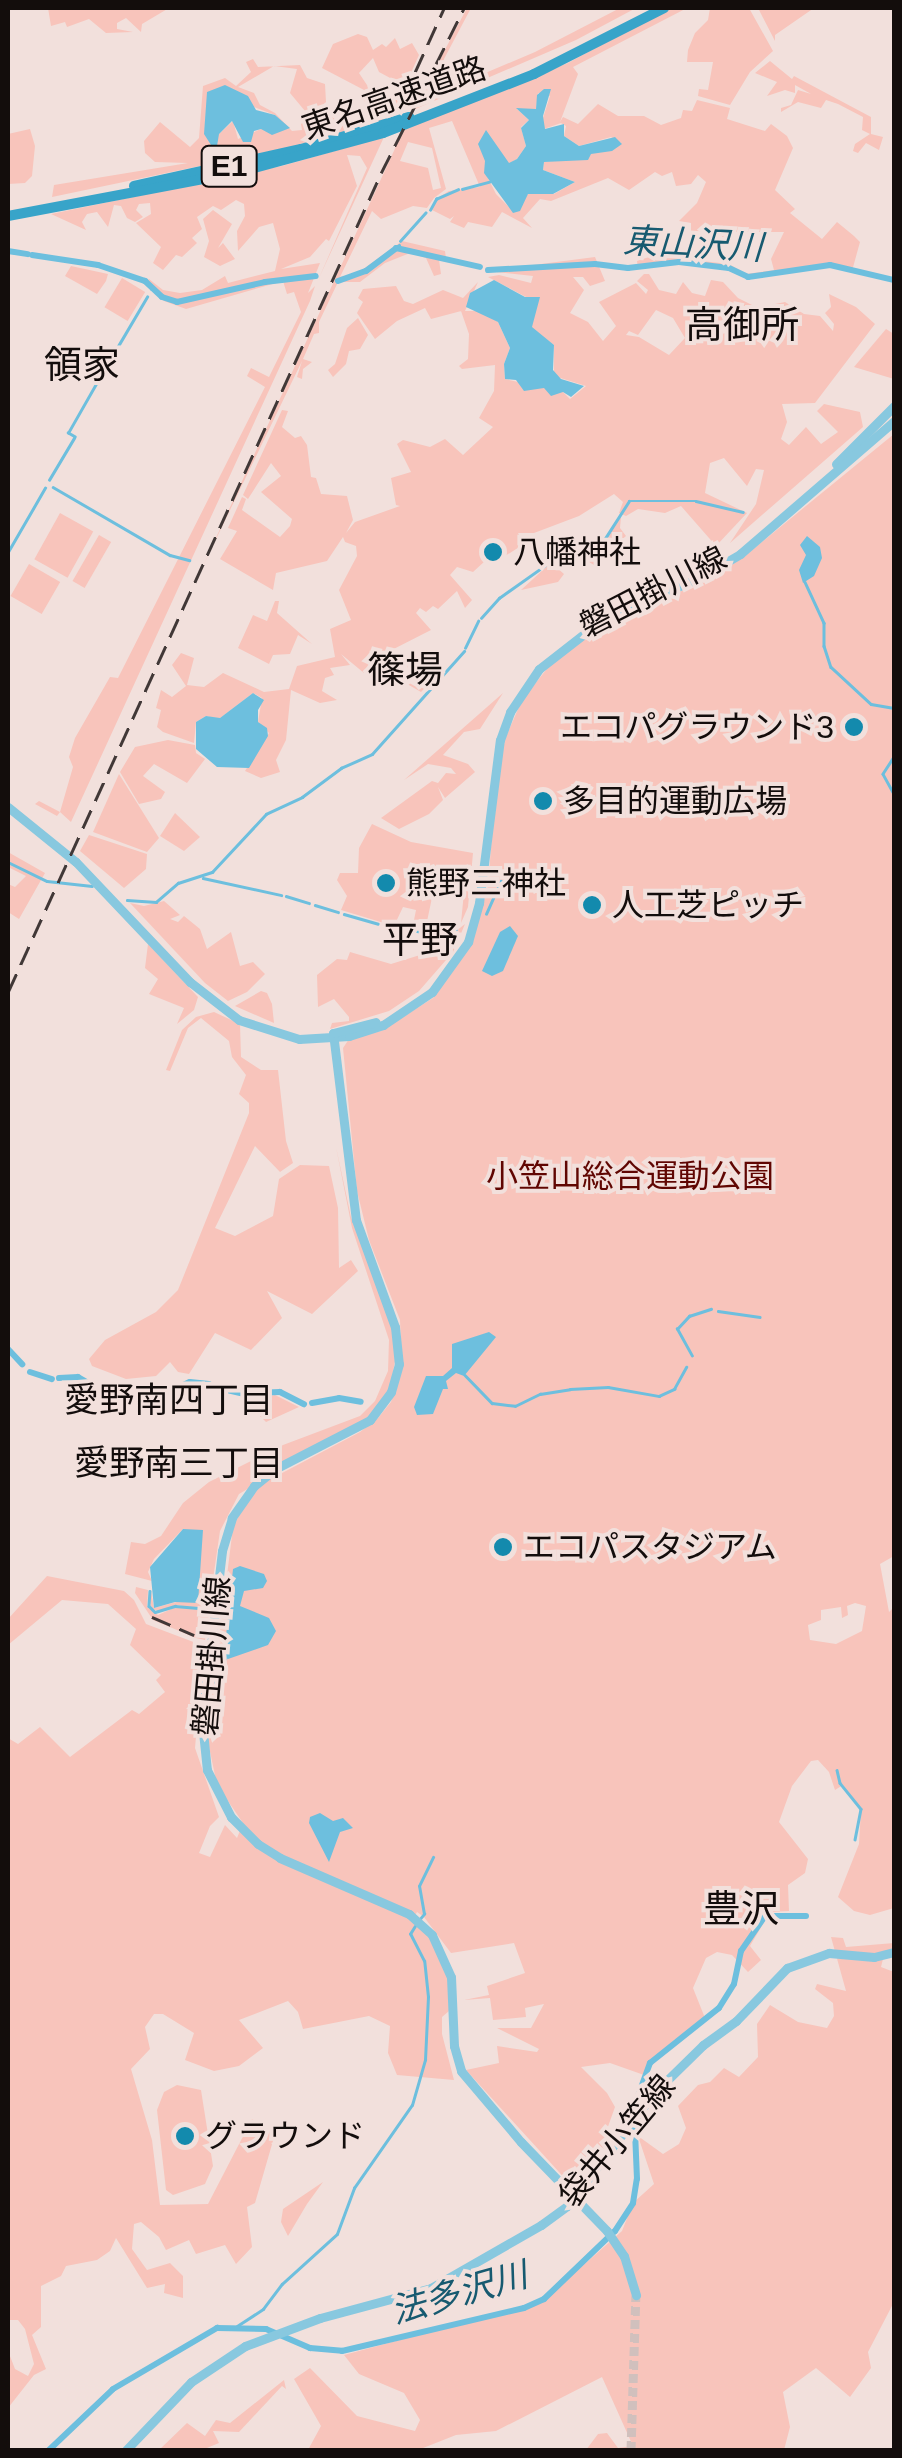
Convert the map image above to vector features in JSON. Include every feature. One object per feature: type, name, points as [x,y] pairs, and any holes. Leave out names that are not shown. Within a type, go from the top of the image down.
[{"type":"highway","name":"東名高速道路","points":[[454,104],[650,8]]},
{"type":"highway","name":"東名高速道路","points":[[8,213],[236,173],[384,129],[565,59],[664,8]]},
{"type":"main road","points":[[833,471],[894,406]]},
{"type":"main road","name":"磐田掛川線","points":[[636,2295],[624,2256],[609,2234],[465,2078],[454,2046],[451,1976],[432,1935],[409,1914],[258,1844],[224,1806],[205,1760],[202,1722],[222,1552],[232,1518],[254,1486],[273,1470],[370,1420],[391,1392],[400,1364],[396,1326],[356,1220],[334,1036],[381,1020],[411,1004],[437,980],[460,948],[476,898],[486,782],[508,706],[536,666],[589,622],[682,580],[738,548],[894,421]]},
{"type":"main road","points":[[8,804],[78,857],[217,1002],[263,1025],[316,1037],[334,1036]]},
{"type":"main road","name":"袋井小笠線","points":[[126,2450],[191,2382],[245,2346],[446,2282],[532,2232],[574,2197],[653,2094],[703,2045],[747,2011],[772,1979],[788,1968],[829,1953],[874,1957],[894,1952]]},
{"type":"green space","points":[[48,8],[169,8],[142,24],[141,32],[126,18],[117,23],[117,29],[133,32],[106,33],[89,19],[67,27],[65,22],[51,26]]},
{"type":"green space","points":[[467,8],[471,8],[444,59],[443,91],[535,52],[620,8],[636,8],[576,40],[413,110]]},
{"type":"green space","points":[[669,8],[687,8],[573,67],[578,74],[560,122],[563,117],[578,124],[598,104],[618,116],[644,116],[661,125],[681,118],[683,110],[692,111],[697,100],[730,108],[727,119],[765,131],[771,124],[787,136],[793,148],[775,190],[795,209],[790,213],[822,239],[837,222],[860,242],[852,271],[822,266],[748,279],[727,270],[666,263],[638,269],[637,261],[670,250],[675,258],[729,264],[746,274],[774,270],[771,259],[784,232],[733,232],[732,244],[722,242],[722,231],[691,234],[691,223],[679,221],[697,203],[706,182],[698,175],[691,184],[676,186],[672,172],[662,176],[655,172],[629,190],[608,178],[551,201],[540,199],[523,218],[532,228],[502,212],[492,227],[468,222],[464,228],[450,222],[454,216],[450,219],[432,210],[436,199],[449,191],[480,187],[452,121],[429,128],[446,189],[434,198],[427,208],[413,206],[381,219],[372,211],[340,277],[358,273],[402,241],[445,251],[446,258],[439,260],[441,274],[434,276],[426,258],[410,253],[385,263],[360,282],[338,282],[319,322],[319,333],[314,334],[303,359],[312,362],[303,369],[302,379],[297,377],[302,361],[203,566],[404,129],[568,63]],"holes":[[[538,93],[550,96],[542,121],[544,129],[561,123],[566,126],[564,136],[579,146],[611,137],[621,143],[571,159],[544,162],[543,170],[575,182],[554,194],[528,194],[514,212],[496,194],[485,172],[486,131],[509,164],[517,159],[526,146],[521,127],[529,120],[517,109],[536,109]],[[408,142],[432,148],[441,188],[433,190],[428,168],[400,161]]]},
{"type":"green space","points":[[710,8],[749,8],[773,51],[750,72],[730,105],[698,96],[699,89],[708,90],[713,62],[687,62],[695,33],[708,20]]},
{"type":"green space","points":[[758,8],[814,8],[775,35],[775,41]]},
{"type":"green space","points":[[358,34],[367,37],[373,50],[382,44],[386,47],[395,38],[400,49],[412,43],[419,55],[405,86],[379,72],[373,58],[359,73],[369,88],[364,90],[322,68],[333,44]]},
{"type":"green space","points":[[253,59],[258,67],[274,66],[238,87],[254,93],[260,105],[275,113],[292,131],[302,130],[301,124],[310,117],[290,93],[297,69],[275,66],[300,65],[307,78],[325,84],[326,102],[322,106],[335,119],[342,108],[338,101],[352,110],[351,121],[387,119],[389,109],[361,100],[372,90],[390,101],[398,88],[404,91],[391,118],[290,147],[52,197],[54,185],[188,163],[155,162],[145,153],[144,141],[160,122],[190,147],[199,138],[203,86],[225,78],[236,86],[251,72],[246,62]],"holes":[[[240,96],[248,96],[249,105],[275,115],[289,128],[261,129],[238,139],[233,121],[219,134]]]},
{"type":"green space","points":[[770,61],[792,79],[794,76],[871,117],[871,134],[883,137],[879,150],[866,143],[858,153],[853,151],[855,144],[870,134],[862,130],[863,117],[838,104],[826,100],[821,108],[798,102],[781,112],[781,108],[791,105],[798,90],[811,94],[795,85],[795,93],[785,90],[767,96],[777,82],[755,73]]},
{"type":"green space","points":[[30,129],[35,146],[32,176],[25,183],[8,184],[8,134]]},
{"type":"green space","points":[[384,137],[319,278],[367,168],[360,156],[347,155],[357,186],[329,241],[326,239],[310,257],[281,269],[320,263],[308,293],[315,286],[310,301],[71,822],[60,812],[73,767],[69,757],[75,738],[110,677],[118,678],[265,387],[247,376],[251,368],[269,377],[301,312],[294,292],[287,294],[283,281],[186,309],[164,301],[145,283],[149,279],[163,290],[180,293],[202,290],[225,276],[228,283],[275,271],[280,249],[273,223],[259,227],[238,251],[237,231],[245,216],[244,204],[236,200],[221,210],[213,206],[197,217],[202,229],[192,238],[197,243],[182,257],[176,255],[163,270],[153,263],[161,247],[136,223],[151,214],[150,203],[139,204],[136,210],[143,217],[135,222],[127,218],[121,206],[114,205],[108,227],[97,212],[87,214],[82,222],[86,230],[51,214],[282,166]]},
{"type":"green space","points":[[213,210],[232,224],[218,248],[223,243],[235,259],[220,266],[204,257],[209,241],[203,219]]},
{"type":"green space","points":[[595,257],[605,281],[590,286],[583,277],[573,277],[584,290],[570,313],[588,322],[603,341],[616,326],[599,302],[636,283],[646,294],[648,290],[637,281],[644,274],[649,274],[659,290],[676,294],[683,282],[692,293],[705,296],[711,280],[723,282],[738,298],[768,313],[775,304],[785,302],[804,314],[820,316],[833,331],[834,324],[825,313],[831,307],[829,294],[856,307],[875,324],[815,403],[782,404],[787,422],[781,439],[789,445],[806,427],[821,444],[838,432],[817,411],[824,404],[860,412],[863,427],[730,543],[756,504],[764,470],[756,469],[747,486],[724,458],[710,463],[705,493],[747,513],[716,546],[681,506],[665,513],[638,509],[626,516],[619,513],[623,502],[614,494],[579,516],[534,533],[518,533],[524,544],[494,563],[485,561],[473,572],[457,567],[450,575],[472,600],[465,608],[457,591],[438,609],[433,606],[426,612],[420,608],[416,613],[431,630],[376,658],[364,673],[341,654],[350,665],[330,668],[334,675],[325,678],[322,691],[337,700],[320,703],[291,690],[286,740],[276,760],[280,772],[261,778],[245,771],[269,733],[258,722],[262,698],[253,693],[219,719],[206,716],[196,722],[194,743],[163,732],[157,727],[161,710],[156,708],[161,690],[172,697],[186,686],[172,665],[181,653],[194,658],[187,685],[204,687],[223,673],[264,692],[289,689],[297,666],[335,657],[330,629],[351,620],[339,590],[357,556],[356,546],[343,537],[327,561],[276,573],[273,590],[220,559],[237,531],[228,528],[242,497],[246,499],[242,510],[280,537],[290,526],[292,519],[261,492],[281,476],[271,463],[248,499],[243,495],[282,410],[288,411],[282,427],[295,438],[301,436],[307,445],[311,477],[316,478],[321,494],[347,496],[353,520],[346,533],[355,522],[400,506],[396,505],[391,478],[411,472],[397,444],[403,440],[430,447],[445,439],[463,455],[493,427],[479,418],[494,391],[495,365],[462,369],[459,366],[468,359],[469,334],[461,311],[431,319],[425,308],[397,321],[375,339],[357,313],[363,302],[358,298],[363,289],[396,286],[404,301],[413,304],[443,290],[463,298],[478,282],[465,311],[481,311],[498,322],[510,348],[504,364],[505,379],[563,392],[570,399],[586,386],[554,376],[554,345],[531,328],[534,312],[526,297],[488,277],[499,275],[531,283],[533,276],[487,271]],"holes":[[[656,310],[673,318],[685,338],[669,355],[639,337],[626,335],[629,331],[638,335]]]},
{"type":"green space","points":[[71,266],[108,274],[97,294],[65,276]]},
{"type":"green space","points":[[122,278],[145,292],[128,321],[104,307]]},
{"type":"green space","points":[[358,318],[368,335],[360,349],[349,351],[346,364],[333,377],[328,370],[335,364],[347,328]]},
{"type":"green space","points":[[886,329],[894,334],[894,379],[854,367]]},
{"type":"green space","name":"小笠山総合運動公園","points":[[894,434],[894,1556],[880,1564],[889,1612],[894,1607],[894,1908],[870,1915],[854,1911],[838,1897],[859,1844],[861,1809],[843,1785],[835,1790],[829,1772],[818,1760],[811,1761],[792,1786],[779,1822],[808,1859],[805,1873],[788,1885],[789,1911],[770,1912],[750,1946],[761,1960],[748,1972],[732,1955],[717,1952],[706,1958],[693,1988],[705,2018],[673,2041],[644,2075],[610,2063],[581,2067],[615,2107],[605,2135],[614,2141],[569,2183],[466,2070],[499,2063],[497,2046],[537,2052],[539,2049],[497,2028],[531,2028],[544,2004],[525,2008],[526,2017],[493,2020],[490,1998],[464,2000],[489,1995],[487,1986],[525,1973],[514,1943],[451,1953],[424,1917],[417,1912],[413,1919],[431,1938],[448,1978],[449,2011],[442,2017],[442,2034],[454,2080],[397,2075],[388,2053],[390,2026],[369,2016],[303,2029],[298,2012],[288,2001],[239,2020],[263,2048],[239,2066],[214,2071],[185,2060],[194,2033],[163,2014],[154,2014],[145,2027],[150,2049],[131,2069],[152,2140],[160,2205],[208,2204],[252,2119],[275,2134],[255,2203],[247,2207],[252,2247],[236,2264],[225,2245],[196,2254],[189,2240],[166,2250],[159,2237],[141,2222],[134,2224],[132,2249],[147,2270],[170,2263],[183,2276],[183,2298],[164,2293],[165,2284],[147,2288],[116,2238],[110,2251],[97,2260],[66,2266],[61,2276],[41,2286],[41,2327],[32,2335],[46,2369],[34,2375],[8,2408],[8,2351],[15,2369],[28,2376],[34,2364],[25,2329],[18,2320],[8,2320],[8,1738],[18,1744],[40,1727],[70,1757],[132,1710],[139,1714],[165,1692],[156,1680],[161,1675],[130,1645],[136,1629],[108,1604],[62,1600],[8,1645],[8,1619],[47,1576],[124,1591],[134,1600],[146,1624],[204,1646],[195,1748],[219,1817],[210,1826],[199,1853],[210,1857],[225,1825],[237,1838],[243,1823],[217,1785],[207,1737],[233,1527],[246,1501],[265,1482],[360,1432],[378,1418],[391,1402],[402,1367],[400,1320],[369,1240],[357,1191],[343,1048],[349,1039],[381,1031],[433,998],[472,944],[488,886],[495,796],[505,739],[522,700],[550,665],[602,624],[696,585],[746,555]],"holes":[[[847,1606],[866,1606],[862,1631],[836,1644],[810,1640],[808,1625],[821,1620],[821,1610],[841,1607],[842,1618],[848,1615]]]},
{"type":"green space","points":[[60,513],[93,531],[68,578],[34,559]]},
{"type":"green space","points":[[621,517],[620,528],[626,536],[619,542],[622,548],[607,560],[594,565],[584,559],[563,560],[556,567],[564,574],[558,582],[521,590],[557,557],[589,549],[606,537]]},
{"type":"green space","points":[[99,535],[111,542],[85,588],[72,581]]},
{"type":"green space","points":[[29,564],[60,582],[42,614],[10,596]]},
{"type":"green space","points":[[275,601],[279,601],[277,613],[312,644],[298,635],[290,654],[273,655],[269,664],[238,648],[253,615],[267,621]]},
{"type":"green space","points":[[418,656],[437,675],[421,692],[402,681],[400,670]]},
{"type":"green space","points":[[503,693],[480,729],[464,732],[443,755],[468,764],[475,772],[445,798],[438,787],[443,800],[429,814],[399,829],[381,818],[432,781],[438,783],[446,773],[456,774],[451,768],[428,764],[404,780]]},
{"type":"green space","points":[[168,740],[195,745],[196,753],[205,759],[187,783],[154,764],[143,776],[165,792],[161,799],[139,804],[120,772],[135,747]]},
{"type":"green space","points":[[119,774],[159,838],[147,852],[93,832]]},
{"type":"green space","points":[[39,801],[60,812],[57,816],[35,804]]},
{"type":"green space","points":[[175,813],[200,837],[184,851],[160,836]]},
{"type":"green space","points":[[372,824],[411,842],[473,853],[468,907],[461,923],[464,892],[445,888],[434,888],[425,931],[412,930],[416,910],[403,907],[394,926],[341,910],[347,896],[337,880],[340,873],[358,873],[359,848]]},
{"type":"green space","points":[[89,835],[147,854],[146,869],[124,888],[80,851]]},
{"type":"green space","points":[[8,852],[45,873],[19,919],[8,912],[8,884],[15,887],[26,876],[8,867]]},
{"type":"green space","points":[[164,901],[180,915],[170,919],[178,922],[184,916],[200,929],[207,949],[231,932],[240,966],[253,962],[265,974],[247,992],[228,1001],[205,983],[130,903],[144,906]]},
{"type":"green space","points":[[465,924],[453,952],[419,991],[389,1011],[330,1029],[332,1023],[349,1021],[349,1017],[334,999],[318,1007],[317,975],[337,959],[347,960],[350,952],[391,964],[449,946],[451,935]]},
{"type":"green space","points":[[148,944],[198,997],[194,1010],[177,1024],[184,1008],[149,994],[158,979],[145,968]]},
{"type":"green space","points":[[261,991],[267,993],[272,1004],[274,1023],[235,1006]]},
{"type":"green space","points":[[214,1012],[240,1024],[241,1057],[261,1070],[278,1070],[286,1141],[293,1163],[280,1172],[255,1146],[215,1228],[235,1236],[273,1216],[279,1179],[300,1165],[329,1166],[338,1208],[339,1268],[351,1260],[358,1271],[312,1314],[267,1291],[282,1318],[251,1350],[215,1333],[189,1374],[178,1372],[170,1362],[156,1376],[126,1379],[92,1366],[89,1359],[105,1340],[156,1312],[178,1290],[249,1113],[249,1103],[239,1094],[246,1075],[232,1057],[229,1041],[201,1018],[188,1028],[170,1071],[166,1070],[182,1030],[196,1017]]},
{"type":"green space","points":[[336,1147],[351,1217],[393,1329],[396,1356],[390,1388],[369,1418],[239,1494],[220,1531],[212,1586],[205,1590],[204,1600],[210,1607],[205,1640],[196,1638],[153,1620],[135,1593],[136,1587],[148,1590],[147,1607],[158,1615],[176,1607],[198,1609],[177,1605],[158,1611],[152,1609],[150,1602],[151,1591],[154,1608],[180,1601],[191,1532],[183,1529],[154,1559],[148,1572],[152,1581],[125,1574],[131,1542],[145,1544],[161,1536],[183,1503],[209,1482],[283,1445],[360,1416],[375,1401],[388,1371],[389,1340],[352,1228]]},
{"type":"green space","points":[[275,1395],[299,1407],[266,1422],[245,1401]]},
{"type":"green space","points":[[831,1937],[843,1938],[846,1947],[894,1943],[894,1953],[883,1959],[881,1967],[894,1972],[894,2302],[868,2352],[871,2368],[850,2397],[816,2368],[783,2392],[790,2427],[784,2450],[586,2450],[598,2434],[607,2433],[618,2448],[633,2446],[602,2377],[496,2431],[456,2435],[418,2450],[308,2450],[321,2426],[294,2379],[310,2368],[357,2416],[415,2431],[420,2420],[404,2393],[359,2374],[344,2355],[522,2307],[553,2292],[622,2231],[633,2203],[654,2184],[638,2136],[663,2154],[679,2144],[686,2128],[678,2106],[698,2085],[710,2082],[724,2068],[739,2077],[758,2057],[757,2024],[770,2005],[798,2022],[827,2028],[834,2016],[833,2003],[815,1989],[817,1984],[846,1991]]},
{"type":"green space","name":"グラウンド","points":[[177,2085],[201,2090],[213,2166],[205,2184],[173,2195],[166,2190],[157,2110],[164,2092]]},
{"type":"green space","points":[[323,2182],[288,2236],[281,2222],[283,2209]]},
{"type":"green space","points":[[284,2380],[286,2389],[282,2386],[239,2432],[213,2431],[219,2443],[202,2450],[159,2450],[187,2423],[205,2436],[216,2420],[230,2423]]},
{"type":"water","points":[[225,85],[248,96],[256,110],[275,115],[290,128],[272,135],[261,129],[254,131],[251,142],[243,142],[232,121],[219,134],[217,146],[211,145],[204,134],[207,92]]},
{"type":"water","points":[[551,89],[543,116],[545,129],[564,124],[564,136],[579,146],[615,137],[622,144],[612,151],[591,154],[588,160],[544,162],[543,170],[575,182],[553,194],[528,194],[520,211],[513,213],[484,173],[485,161],[478,144],[486,130],[509,163],[517,159],[526,146],[521,128],[529,120],[516,108],[536,109],[537,95]]},
{"type":"water","points":[[494,280],[525,297],[540,297],[532,327],[554,345],[553,370],[561,379],[584,386],[571,397],[563,392],[551,396],[544,388],[524,391],[516,380],[505,379],[504,364],[510,348],[498,322],[466,307],[470,293]]},
{"type":"water","points":[[807,536],[820,547],[822,558],[814,576],[803,583],[799,570],[806,555],[800,545]]},
{"type":"water","points":[[253,693],[264,700],[258,710],[258,722],[267,728],[268,736],[249,768],[217,767],[196,749],[196,722],[206,716],[220,718]]},
{"type":"water","points":[[510,926],[518,936],[503,971],[492,976],[482,971],[500,932]]},
{"type":"water","points":[[489,1332],[496,1337],[464,1376],[456,1373],[446,1381],[448,1389],[443,1389],[433,1414],[417,1415],[414,1407],[426,1376],[443,1376],[452,1368],[452,1344]]},
{"type":"water","points":[[183,1529],[203,1530],[198,1603],[175,1602],[154,1608],[150,1567]]},
{"type":"water","points":[[240,1566],[264,1574],[267,1581],[263,1588],[244,1591],[240,1606],[269,1618],[276,1631],[268,1645],[228,1659],[224,1655],[233,1569]]},
{"type":"water","points":[[320,1813],[333,1821],[343,1818],[353,1828],[340,1832],[329,1862],[309,1823],[310,1817]]},
{"type":"waterway","points":[[462,189],[489,182]]},
{"type":"waterway","points":[[430,210],[436,199],[458,189]]},
{"type":"waterway","points":[[400,241],[425,213]]},
{"type":"waterway","name":"東山沢川","points":[[396,248],[399,245]]},
{"type":"waterway","name":"東山沢川","points":[[338,281],[366,271],[396,248],[480,267]]},
{"type":"waterway","name":"東山沢川","points":[[8,251],[28,254]]},
{"type":"waterway","name":"東山沢川","points":[[32,255],[98,265],[145,281],[162,297],[177,302],[265,282],[316,276]]},
{"type":"waterway","name":"東山沢川","points":[[488,270],[595,264],[628,268],[679,262],[729,268],[748,277],[830,265],[894,280]]},
{"type":"waterway","points":[[111,358],[147,297]]},
{"type":"waterway","points":[[75,437],[68,433],[108,363]]},
{"type":"waterway","points":[[49,480],[74,438]]},
{"type":"waterway","points":[[53,487],[170,555],[189,560]]},
{"type":"waterway","points":[[8,552],[45,488]]},
{"type":"waterway","points":[[481,618],[499,598],[557,557],[604,540],[629,501],[696,501],[743,512]]},
{"type":"waterway","points":[[805,582],[824,623],[824,646],[831,667],[871,704],[894,708]]},
{"type":"waterway","points":[[465,648],[478,621]]},
{"type":"waterway","points":[[127,900],[156,902],[178,883],[212,872],[266,814],[302,797],[341,768],[372,754],[464,651]]},
{"type":"waterway","points":[[894,757],[883,774],[894,794]]},
{"type":"waterway","points":[[8,862],[47,881],[92,886]]},
{"type":"waterway","points":[[203,878],[281,895]]},
{"type":"waterway","points":[[486,914],[501,881]]},
{"type":"waterway","points":[[286,896],[309,903]]},
{"type":"waterway","points":[[315,905],[338,912]]},
{"type":"waterway","points":[[344,914],[378,924]]},
{"type":"waterway","points":[[383,925],[429,933]]},
{"type":"waterway","points":[[433,932],[456,929]]},
{"type":"waterway","points":[[692,1356],[677,1329],[689,1316],[711,1309]]},
{"type":"waterway","points":[[718,1311],[760,1317]]},
{"type":"waterway","points":[[8,1349],[22,1364]]},
{"type":"waterway","points":[[465,1375],[492,1403],[515,1406],[540,1394],[570,1389],[608,1387],[659,1396],[674,1389],[686,1367]]},
{"type":"waterway","points":[[30,1372],[52,1379]]},
{"type":"waterway","points":[[59,1378],[78,1377],[108,1394],[146,1387],[166,1393],[190,1382],[209,1384]]},
{"type":"waterway","points":[[214,1387],[241,1393]]},
{"type":"waterway","points":[[252,1393],[280,1392],[304,1404]]},
{"type":"waterway","points":[[312,1403],[339,1398],[361,1402]]},
{"type":"waterway","points":[[150,1591],[149,1606],[155,1612],[175,1606],[198,1608]]},
{"type":"waterway","points":[[215,1686],[215,1673],[226,1657]]},
{"type":"waterway","points":[[837,1770],[840,1783],[861,1809],[855,1839]]},
{"type":"waterway","points":[[419,1920],[424,1914],[419,1886],[433,1857]]},
{"type":"waterway","name":"法多沢川","points":[[49,2450],[113,2389],[217,2328],[266,2329],[310,2348],[342,2351],[524,2308],[544,2299],[615,2231],[633,2203],[637,2179],[634,2107],[650,2063],[719,2008],[734,1984],[741,1951],[765,1916],[806,1916]]},
{"type":"waterway","points":[[237,2326],[263,2309],[282,2284],[337,2234],[354,2188],[412,2105],[425,2060],[428,1997],[424,1961],[410,1934],[415,1926]]},
{"type":"tunnel","points":[[631,2450],[636,2295]]},
{"type":"railway","points":[[415,72],[444,8]]},
{"type":"railway","points":[[8,992],[381,173],[464,8]]},
{"type":"railway","points":[[152,1617],[194,1635]]},
{"type":"place","name":"八幡神社","points":[[493,552]]},
{"type":"place","name":"エコパグラウンド3","points":[[854,727]]},
{"type":"place","name":"多目的運動広場","points":[[543,801]]},
{"type":"place","name":"熊野三神社","points":[[386,883]]},
{"type":"place","name":"人工芝ピッチ","points":[[592,905]]},
{"type":"place","name":"エコパスタジアム","points":[[503,1547]]},
{"type":"place","name":"グラウンド","points":[[185,2136]]},
{"type":"district","name":"高御所","points":[[742,326]]},
{"type":"district","name":"領家","points":[[82,366]]},
{"type":"district","name":"篠場","points":[[405,671]]},
{"type":"district","name":"平野","points":[[420,941]]},
{"type":"district","name":"愛野南四丁目","points":[[169,1400]]},
{"type":"district","name":"愛野南三丁目","points":[[179,1463]]},
{"type":"district","name":"豊沢","points":[[741,1910]]}]
